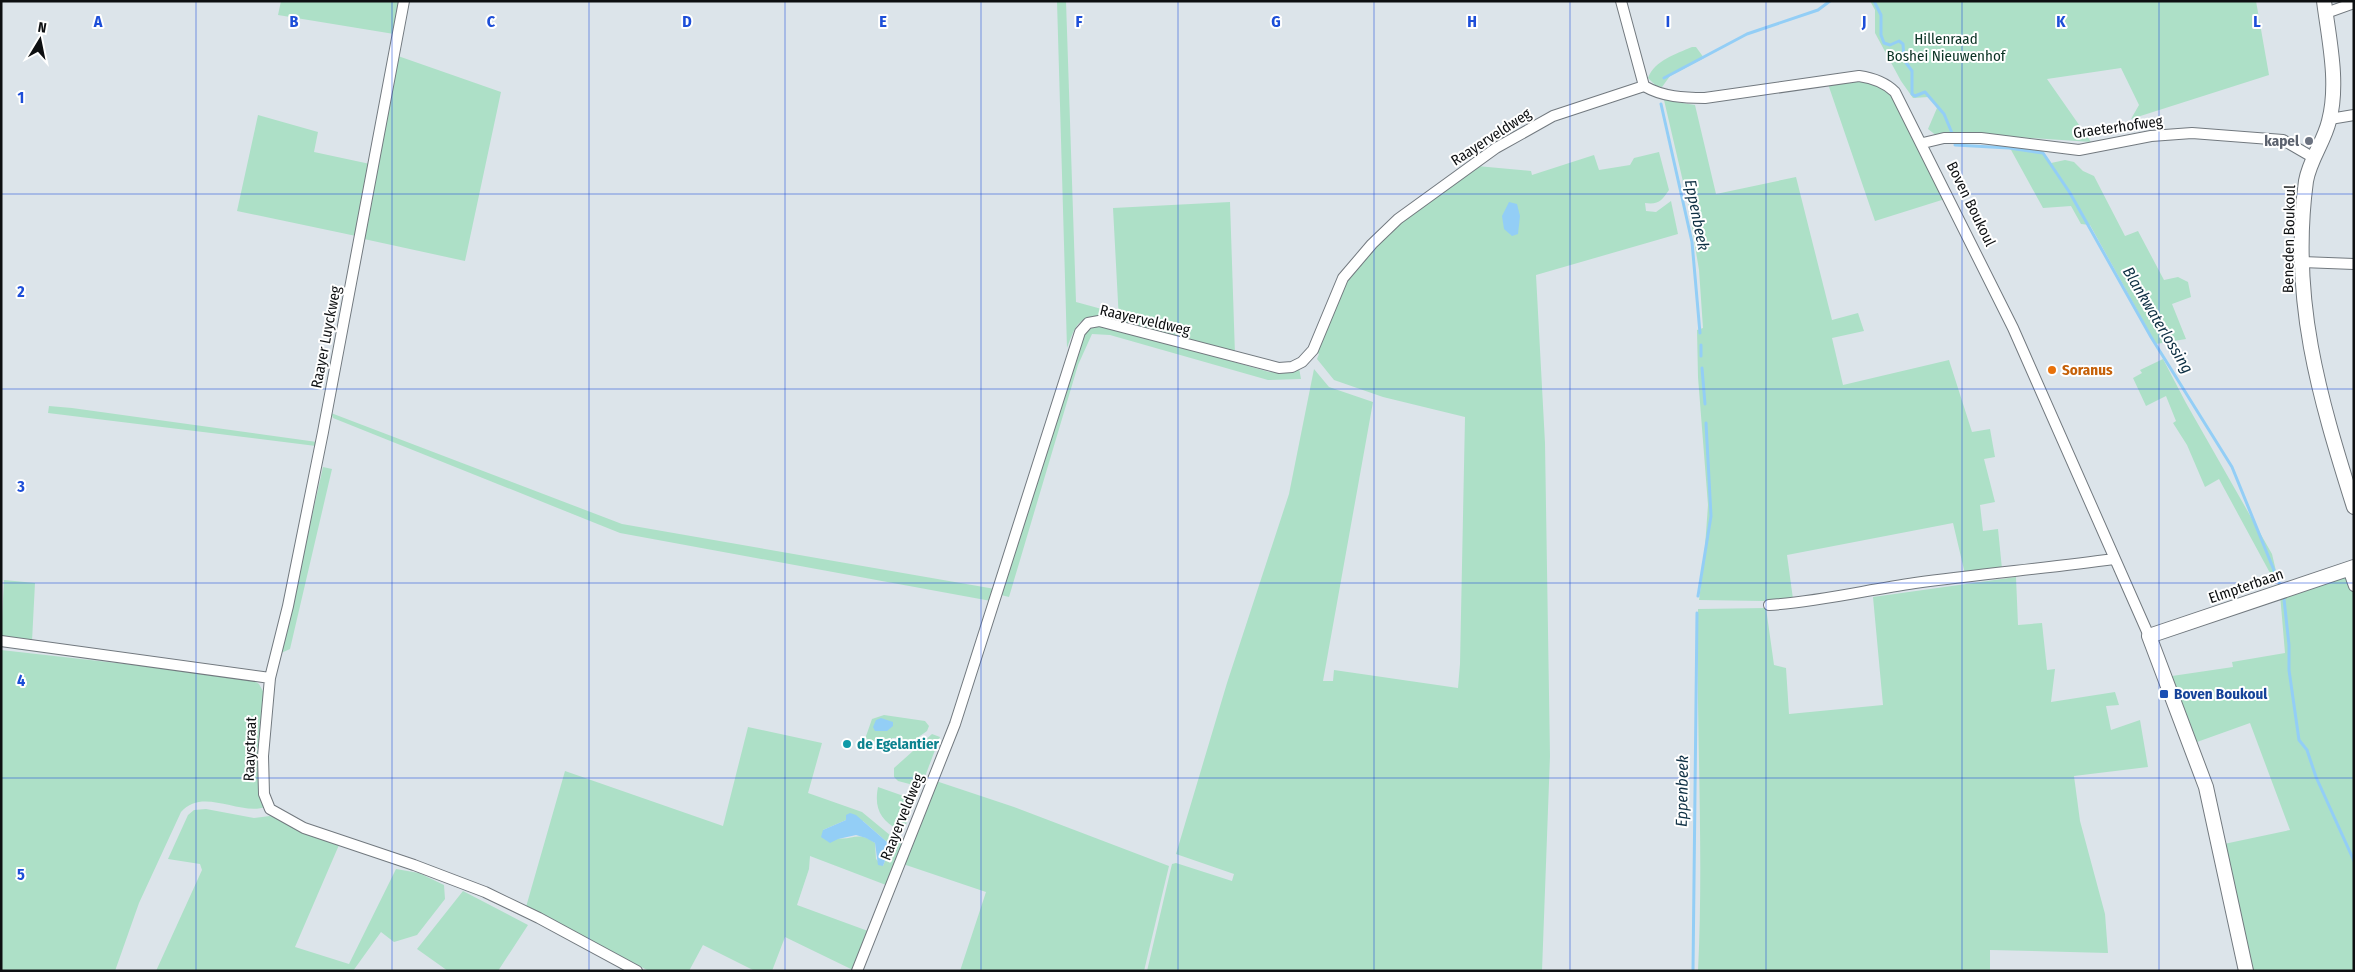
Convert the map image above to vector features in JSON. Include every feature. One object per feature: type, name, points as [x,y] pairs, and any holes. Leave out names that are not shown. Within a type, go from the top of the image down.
[{"type":"street","name":"Raayer Luyckweg","points":[[270,678],[288,606],[323,432],[404,1]]},
{"type":"street","points":[[1620,1],[1644,86]]},
{"type":"street","points":[[2325,7],[2354,4]]},
{"type":"street","name":"Beneden Boukoul","points":[[2325,7],[2334,84],[2330,119],[2326,134],[2306,180],[2302,262],[2310,352],[2323,410],[2354,507]]},
{"type":"street","name":"Boven Boukoul","points":[[1644,86],[1654,92],[1683,98],[1705,98],[1860,76],[1874,78],[1889,86],[1895,92],[1922,142],[2013,328],[2149,636],[2206,787],[2246,971]]},
{"type":"street","name":"Raayerveldweg","points":[[857,971],[955,724],[1080,332],[1088,323],[1099,321],[1279,368],[1292,367],[1302,362],[1313,350],[1343,278],[1372,244],[1398,219],[1496,148],[1554,116],[1644,86]]},
{"type":"street","points":[[2330,119],[2354,115]]},
{"type":"street","name":"Graeterhofweg","points":[[1922,142],[1944,138],[1981,138],[2079,150],[2151,136],[2192,133],[2283,140],[2314,158]]},
{"type":"street","points":[[2302,262],[2354,264]]},
{"type":"street","points":[[1768,605],[1810,602],[1903,585],[2114,559]]},
{"type":"street","points":[[2351,568],[2354,586]]},
{"type":"street","name":"Elmpterbaan","points":[[2149,636],[2351,568]]},
{"type":"street","points":[[1,642],[270,678]]},
{"type":"street","name":"Raaystraat","points":[[270,678],[263,756],[264,794],[270,808],[304,828],[414,865],[485,892],[539,918],[637,971]]},
{"type":"green space","points":[[281,1],[399,1],[394,34],[278,15]]},
{"type":"green space","points":[[1057,1],[1066,1],[1076,302],[1109,311],[1107,319],[1090,319],[1080,323],[1073,332],[1067,348]]},
{"type":"green space","name":"Hillenraad Boshei Nieuwenhof","points":[[1870,1],[2256,1],[2269,75],[2131,119],[2139,105],[2121,68],[2047,79],[2091,142],[1973,134],[1937,136],[1928,129],[1937,108],[1929,97],[1913,98],[1901,81],[1875,33],[1875,10]]},
{"type":"green space","points":[[1692,47],[1696,47],[1704,58],[1670,76],[1662,87],[1656,86],[1648,78],[1661,62]]},
{"type":"green space","points":[[398,56],[501,92],[465,261],[364,239]]},
{"type":"green space","points":[[1860,80],[1871,82],[1891,93],[1945,199],[1875,221],[1828,84]]},
{"type":"green space","points":[[1664,100],[1695,105],[1716,194],[1796,177],[1832,320],[1858,313],[1864,331],[1832,338],[1843,385],[1949,360],[1972,432],[1990,429],[1995,457],[1984,459],[1995,502],[1980,505],[1983,531],[1998,529],[2002,569],[1965,574],[1953,523],[1787,555],[1793,599],[1764,601],[1699,600],[1708,505],[1698,377],[1697,330],[1703,328],[1699,270],[1688,203]]},
{"type":"green space","points":[[258,115],[318,132],[314,152],[370,164],[356,236],[237,211]]},
{"type":"green space","points":[[2010,148],[2042,151],[2051,163],[2065,160],[2074,162],[2083,171],[2094,176],[2125,236],[2138,231],[2164,280],[2178,277],[2188,282],[2191,297],[2172,304],[2186,339],[2156,344],[2090,225],[2081,224],[2071,206],[2043,208]]},
{"type":"green space","points":[[1659,152],[1669,190],[1660,201],[1645,203],[1646,211],[1656,212],[1671,201],[1678,234],[1536,275],[1545,443],[1550,756],[1542,971],[1147,971],[1172,864],[1176,863],[1232,881],[1234,874],[1176,854],[1227,683],[1289,494],[1314,369],[1329,387],[1373,402],[1323,681],[1333,681],[1334,670],[1458,688],[1465,417],[1383,397],[1334,380],[1317,359],[1319,354],[1316,351],[1343,281],[1395,225],[1477,166],[1531,171],[1532,175],[1594,155],[1599,170],[1630,165],[1634,158]]},
{"type":"green space","points":[[1230,202],[1235,355],[1119,321],[1113,208]]},
{"type":"green space","points":[[1092,325],[1112,327],[1269,372],[1287,373],[1299,368],[1301,379],[1268,380],[1110,335],[1092,334],[1078,365],[1009,597],[1001,595],[1082,333]]},
{"type":"green space","points":[[2163,359],[2272,554],[2276,571],[2270,573],[2219,479],[2205,487],[2187,445],[2173,423],[2176,421],[2166,396],[2146,406],[2133,378],[2142,373],[2140,370]]},
{"type":"green space","points":[[49,406],[317,442],[316,446],[48,413]]},
{"type":"green space","points":[[331,413],[622,524],[995,589],[991,601],[620,533],[333,418]]},
{"type":"green space","points":[[323,467],[332,469],[290,649],[281,653]]},
{"type":"green space","points":[[2016,577],[2018,625],[2042,623],[2047,670],[2055,669],[2051,702],[2115,692],[2119,705],[2106,706],[2111,730],[2140,720],[2148,767],[2074,776],[2080,821],[2105,914],[2108,953],[1990,950],[1990,971],[1698,971],[1700,835],[1698,609],[1766,608],[1774,665],[1786,668],[1789,714],[1883,705],[1873,597]]},
{"type":"green space","points":[[2338,577],[2346,578],[2354,594],[2354,971],[2252,971],[2224,844],[2290,830],[2250,723],[2197,742],[2172,676],[2233,667],[2232,662],[2285,653],[2280,594]]},
{"type":"green space","points":[[4,580],[35,583],[32,641],[1,637]]},
{"type":"green space","points":[[1,650],[250,678],[259,684],[265,695],[266,807],[255,809],[200,802],[190,805],[181,812],[139,903],[115,971],[1,971]]},
{"type":"green space","points":[[884,715],[925,721],[929,726],[927,731],[910,743],[903,742],[900,738],[892,738],[892,742],[869,741],[865,739],[872,719]]},
{"type":"green space","points":[[748,727],[822,743],[808,793],[862,812],[902,845],[886,885],[810,856],[809,869],[797,905],[868,931],[853,970],[785,937],[772,971],[755,971],[703,945],[689,971],[649,971],[526,907],[565,771],[723,826]],"holes":[[[846,820],[863,821],[887,842],[890,848],[883,866],[876,859],[875,843],[869,839],[859,836],[842,839],[831,836],[823,830]]]},
{"type":"green space","points":[[932,734],[940,737],[921,787],[898,781],[894,777],[894,768]]},
{"type":"green space","points":[[936,781],[1014,807],[1169,866],[1144,971],[960,971],[986,892],[903,864]]},
{"type":"green space","points":[[878,787],[915,800],[905,827],[899,830],[883,818],[877,801]]},
{"type":"green space","points":[[206,809],[254,818],[270,816],[339,845],[295,947],[349,964],[396,869],[419,873],[444,885],[445,899],[417,935],[394,942],[381,932],[353,971],[156,971],[202,870],[200,864],[168,859],[188,815],[194,810]]},
{"type":"green space","points":[[463,891],[528,925],[498,971],[448,971],[417,949]]},
{"type":"water","points":[[1509,202],[1517,204],[1520,216],[1518,234],[1512,236],[1504,229],[1502,216]]},
{"type":"water","points":[[881,718],[893,722],[893,726],[887,731],[875,731],[873,727],[876,720]]},
{"type":"water","points":[[850,813],[856,815],[887,842],[890,848],[883,866],[878,865],[875,843],[866,838],[856,835],[830,843],[821,837],[823,830],[846,820],[846,815]]},
{"type":"waterway","name":"Eppenbeek","points":[[1664,78],[1747,34],[1818,10],[1830,1]]},
{"type":"waterway","name":"Blankwaterlossing","points":[[1874,1],[1881,15],[1881,35],[1884,43],[1890,45],[1899,41],[1903,44],[1904,60],[1912,71],[1912,94],[1915,96],[1925,92],[1944,114],[1952,133]]},
{"type":"waterway","name":"Eppenbeek","points":[[1661,104],[1692,242],[1700,333]]},
{"type":"waterway","name":"Blankwaterlossing","points":[[1955,145],[2009,148],[2043,153],[2070,193],[2151,337],[2232,467],[2280,585]]},
{"type":"waterway","name":"Eppenbeek","points":[[1701,345],[1701,356]]},
{"type":"waterway","name":"Eppenbeek","points":[[1702,368],[1705,404]]},
{"type":"waterway","name":"Eppenbeek","points":[[1698,596],[1711,516],[1706,423]]},
{"type":"waterway","name":"Blankwaterlossing","points":[[2284,599],[2289,645],[2289,670],[2299,740],[2307,750],[2316,777],[2354,861]]},
{"type":"waterway","name":"Eppenbeek","points":[[1693,971],[1697,613]]},
{"type":"place","name":"kapel","points":[[2309,141]]},
{"type":"place","name":"Soranus","points":[[2052,370]]},
{"type":"place","name":"Boven Boukoul","points":[[2164,694]]},
{"type":"place","name":"de Egelantier","points":[[847,744]]}]
